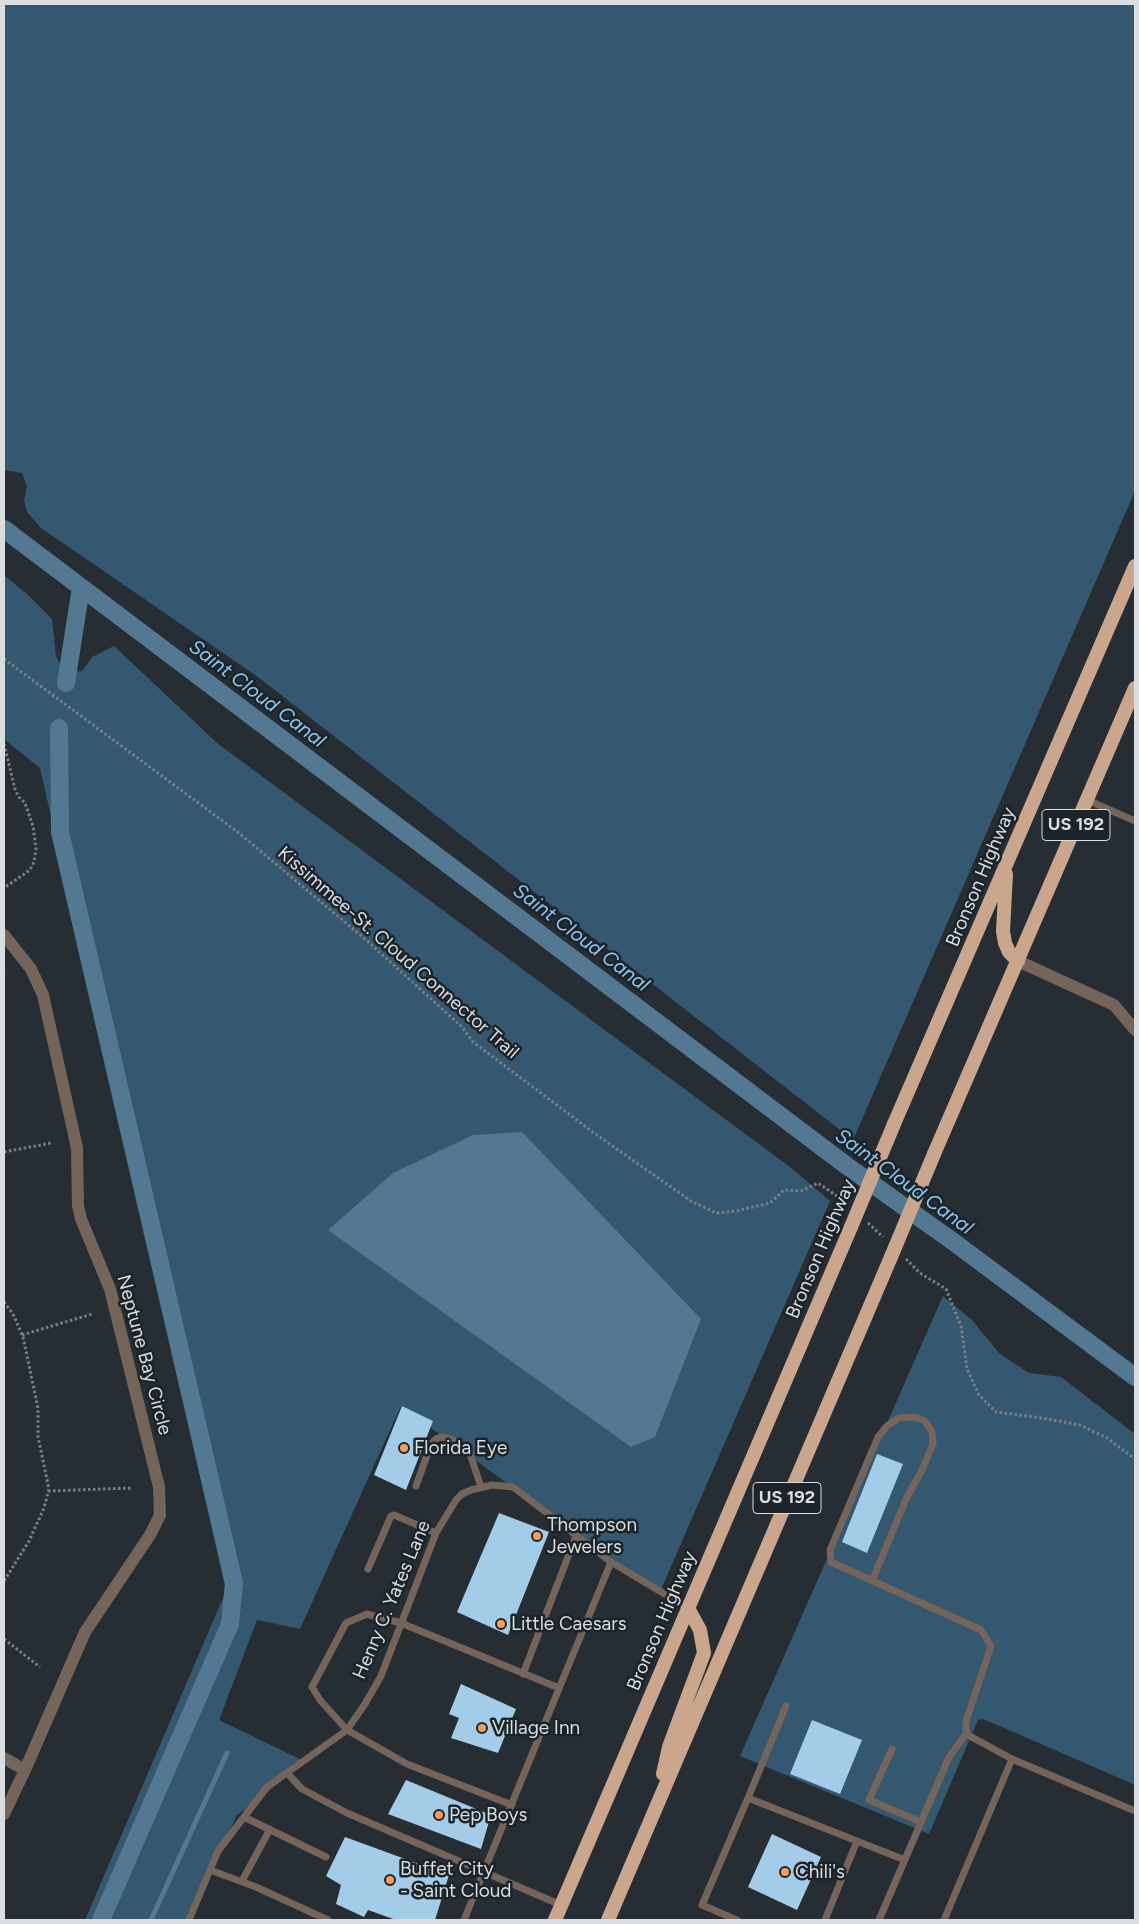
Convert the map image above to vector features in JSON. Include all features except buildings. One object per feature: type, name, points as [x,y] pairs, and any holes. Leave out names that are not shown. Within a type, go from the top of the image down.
[{"type":"highway","name":"Bronson Highway","points":[[555,1920],[894,1124],[1135,566]]},
{"type":"highway","name":"US 192","points":[[608,1920],[934,1154],[1135,688]]},
{"type":"highway","points":[[1007,862],[1003,931],[1009,952],[1018,961]]},
{"type":"highway","points":[[654,1811],[669,1747],[704,1653],[700,1630],[688,1608]]},
{"type":"street","name":"Neptune Bay Circle","points":[[4,935],[31,969],[43,994],[77,1148],[78,1206],[81,1220],[110,1289],[159,1488],[160,1515],[150,1535],[85,1632],[4,1814]]},
{"type":"street","points":[[1018,961],[1114,1005],[1135,1030]]},
{"type":"street","points":[[4,1758],[25,1770]]},
{"type":"lane","points":[[1087,800],[1135,821]]},
{"type":"lane","points":[[872,1580],[933,1444],[932,1432],[925,1422],[915,1417],[899,1418],[887,1426],[878,1438],[830,1550],[831,1562],[982,1630],[991,1646],[966,1721],[966,1734],[949,1757],[879,1920]]},
{"type":"lane","points":[[416,1486],[432,1444],[441,1437],[456,1441],[470,1454],[481,1487]]},
{"type":"lane","name":"Henry C. Yates Lane","points":[[189,1920],[218,1851],[267,1787],[347,1730],[381,1676],[436,1532],[456,1500],[462,1494],[492,1485],[513,1487],[611,1562],[688,1608]]},
{"type":"lane","points":[[368,1569],[391,1516],[394,1515],[436,1532]]},
{"type":"lane","points":[[523,1674],[576,1536]]},
{"type":"lane","points":[[464,1920],[611,1562]]},
{"type":"lane","points":[[512,1805],[407,1764],[347,1730],[320,1700],[312,1687],[346,1622],[367,1614],[401,1623],[559,1688]]},
{"type":"lane","points":[[737,1920],[702,1905],[786,1706]]},
{"type":"lane","points":[[966,1734],[1012,1758],[1135,1811]]},
{"type":"lane","points":[[892,1749],[869,1800],[921,1822]]},
{"type":"lane","points":[[944,1920],[1012,1758]]},
{"type":"lane","points":[[287,1773],[302,1789],[347,1813],[561,1905]]},
{"type":"lane","points":[[748,1798],[905,1860]]},
{"type":"lane","points":[[244,1817],[326,1857]]},
{"type":"lane","points":[[242,1881],[270,1829]]},
{"type":"lane","points":[[824,1920],[857,1841]]},
{"type":"lane","points":[[210,1870],[242,1881],[328,1920]]},
{"type":"path","name":"Kissimmee-St. Cloud Connector Trail","points":[[4,659],[239,833],[365,939],[461,1026],[473,1042],[594,1133],[691,1201],[716,1213],[736,1211],[770,1203],[784,1190],[801,1191],[818,1183]]},
{"type":"path","points":[[4,744],[15,789],[18,796],[25,803],[33,826],[36,849],[34,862],[30,870],[4,888]]},
{"type":"path","points":[[4,1152],[51,1143]]},
{"type":"path","points":[[946,1289],[961,1326],[967,1369],[979,1395],[996,1412],[1080,1425],[1107,1438],[1135,1460]]},
{"type":"path","points":[[4,1302],[13,1314],[22,1335],[38,1408],[38,1437],[48,1491],[44,1508],[29,1540],[4,1582]]},
{"type":"path","points":[[22,1335],[92,1314]]},
{"type":"path","points":[[48,1491],[132,1488]]},
{"type":"path","points":[[4,1639],[40,1667]]},
{"type":"shaded area","points":[[4,4],[1135,4],[1135,491],[853,1140],[258,677],[41,528],[27,512],[24,501],[27,486],[22,473],[4,470]]},
{"type":"shaded area","points":[[4,575],[52,619],[56,656],[65,673],[82,671],[92,657],[114,646],[217,743],[790,1167],[830,1201],[659,1594],[401,1406],[300,1629],[257,1620],[219,1720],[306,1762],[236,1816],[192,1920],[85,1920],[226,1591],[40,768],[4,739]]},
{"type":"shaded area","points":[[522,1132],[701,1319],[655,1437],[631,1447],[328,1230],[393,1173],[473,1135]]},
{"type":"shaded area","points":[[943,1296],[972,1320],[1000,1354],[1029,1373],[1061,1377],[1135,1434],[1135,1785],[983,1719],[978,1720],[929,1834],[740,1756]]},
{"type":"waterway","name":"Saint Cloud Canal","points":[[4,529],[847,1166],[955,1243],[1135,1377]]},
{"type":"waterway","points":[[66,683],[81,587]]},
{"type":"waterway","points":[[59,728],[60,832],[234,1583],[230,1624],[101,1920]]},
{"type":"waterway","points":[[151,1920],[227,1753]]},
{"type":"place","name":"Florida Eye","points":[[404,1448]]},
{"type":"place","name":"Thompson Jewelers","points":[[537,1536]]},
{"type":"place","name":"Little Caesars","points":[[501,1624]]},
{"type":"place","name":"Village Inn","points":[[482,1728]]},
{"type":"place","name":"Pep Boys","points":[[439,1815]]},
{"type":"place","name":"Chili's","points":[[785,1872]]},
{"type":"place","name":"Buffet City - Saint Cloud","points":[[390,1880]]}]
